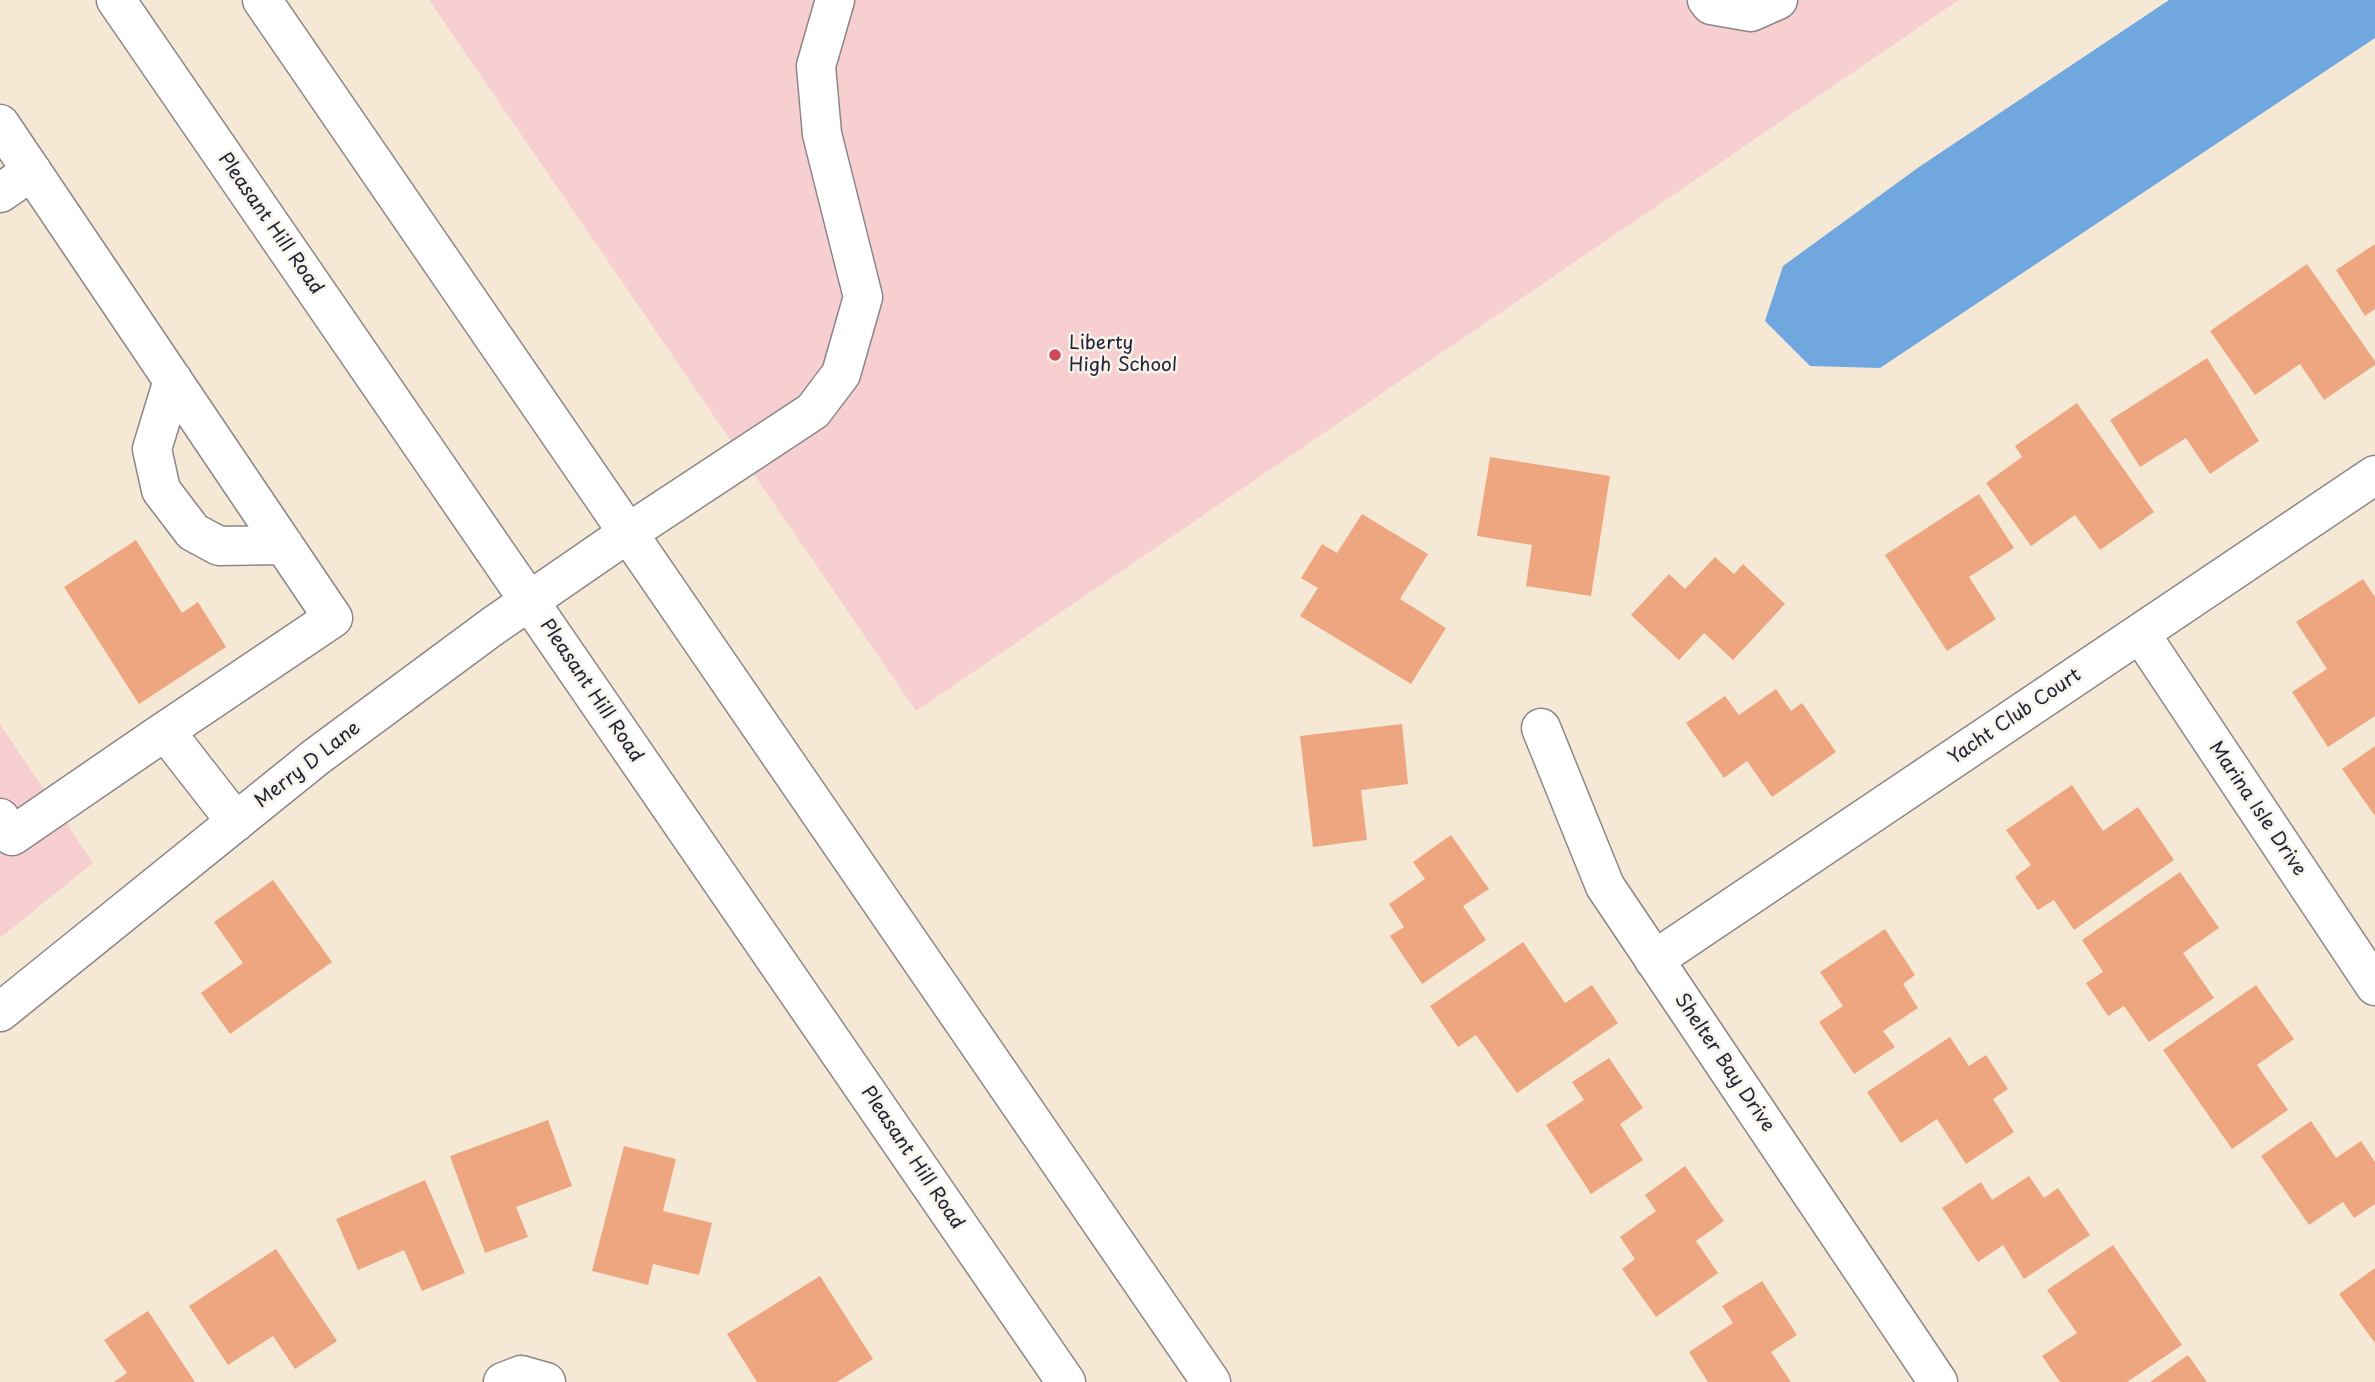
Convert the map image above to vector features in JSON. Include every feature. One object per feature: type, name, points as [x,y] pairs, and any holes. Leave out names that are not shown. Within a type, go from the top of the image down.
[{"type":"main road","name":"Pleasant Hill Road","points":[[116,0],[1066,1382]]},
{"type":"main road","points":[[262,0],[1211,1382]]},
{"type":"main road","name":"Merry D Lane","points":[[0,1012],[316,757],[529,601],[813,411],[841,374],[863,297],[822,134],[816,66],[835,0]]},
{"type":"main road","points":[[1707,0],[1711,5],[1751,12],[1779,0]]},
{"type":"main road","points":[[0,124],[333,618],[12,836],[0,818]]},
{"type":"main road","points":[[0,193],[32,171]]},
{"type":"main road","points":[[173,380],[152,449],[161,490],[193,532],[219,546],[284,545]]},
{"type":"main road","name":"Yacht Club Court","points":[[1654,960],[2375,475]]},
{"type":"main road","name":"Marina Isle Drive","points":[[2140,633],[2375,986]]},
{"type":"main road","name":"Shelter Bay Drive","points":[[1541,728],[1605,886],[1938,1382]]},
{"type":"main road","points":[[165,732],[236,821]]},
{"type":"main road","points":[[503,1382],[521,1375],[546,1382]]},
{"type":"shaded area","name":"Liberty High School","points":[[429,0],[1959,0],[916,711]]},
{"type":"shaded area","points":[[0,724],[93,863],[0,938]]},
{"type":"water","points":[[2169,0],[2375,0],[2375,38],[1880,368],[1810,366],[1765,321],[1783,266],[1919,167]]},
{"type":"building","points":[[2375,244],[2375,309],[2365,316],[2336,270]]},
{"type":"building","points":[[2307,264],[2375,361],[2375,365],[2324,400],[2300,364],[2255,395],[2210,331]]},
{"type":"building","points":[[2207,358],[2259,441],[2210,474],[2186,438],[2140,467],[2110,420]]},
{"type":"building","points":[[2077,403],[2154,512],[2100,550],[2075,515],[2031,546],[1986,483],[2022,457],[2015,446]]},
{"type":"building","points":[[1490,457],[1610,476],[1591,596],[1526,586],[1532,545],[1477,536]]},
{"type":"building","points":[[1979,494],[2014,548],[1969,577],[1996,619],[1947,651],[1885,555]]},
{"type":"building","points":[[1362,514],[1428,554],[1400,599],[1446,628],[1411,684],[1300,616],[1318,588],[1301,578],[1322,544],[1337,553]]},
{"type":"building","points":[[136,540],[182,613],[198,602],[226,647],[139,704],[64,587]]},
{"type":"building","points":[[1715,557],[1734,574],[1743,564],[1785,604],[1733,660],[1704,633],[1679,660],[1631,615],[1669,574],[1685,589]]},
{"type":"building","points":[[2363,579],[2375,597],[2375,716],[2328,747],[2292,692],[2327,669],[2296,622]]},
{"type":"building","points":[[1776,689],[1791,711],[1802,703],[1836,752],[1772,797],[1747,761],[1724,778],[1686,723],[1725,696],[1739,715]]},
{"type":"building","points":[[1402,724],[1408,784],[1361,790],[1367,840],[1313,847],[1300,736]]},
{"type":"building","points":[[2375,746],[2375,816],[2342,769]]},
{"type":"building","points":[[2072,785],[2103,831],[2138,807],[2174,860],[2074,930],[2054,900],[2038,910],[2015,877],[2031,865],[2006,830]]},
{"type":"building","points":[[1451,835],[1489,889],[1463,906],[1486,940],[1422,984],[1390,936],[1404,927],[1389,904],[1425,879],[1413,862]]},
{"type":"building","points":[[2180,872],[2219,928],[2183,953],[2214,998],[2149,1042],[2124,1006],[2108,1016],[2086,983],[2103,972],[2082,940]]},
{"type":"building","points":[[273,880],[332,962],[230,1034],[201,993],[243,963],[214,922]]},
{"type":"building","points":[[1885,929],[1915,975],[1903,984],[1918,1008],[1883,1031],[1895,1047],[1854,1074],[1819,1022],[1843,1006],[1820,972]]},
{"type":"building","points":[[1523,942],[1565,1003],[1592,985],[1618,1023],[1517,1093],[1476,1035],[1458,1047],[1430,1006]]},
{"type":"building","points":[[2256,985],[2294,1039],[2257,1065],[2288,1110],[2232,1149],[2163,1050]]},
{"type":"building","points":[[1950,1037],[1969,1066],[1986,1055],[2008,1089],[1993,1099],[2014,1132],[1966,1164],[1937,1119],[1901,1143],[1867,1092]]},
{"type":"building","points":[[1609,1058],[1643,1108],[1620,1124],[1643,1160],[1591,1194],[1546,1125],[1584,1100],[1572,1082]]},
{"type":"building","points":[[548,1120],[572,1186],[516,1207],[528,1237],[485,1253],[450,1156]]},
{"type":"building","points":[[2311,1121],[2336,1158],[2361,1141],[2375,1162],[2375,1204],[2354,1218],[2343,1202],[2309,1225],[2261,1156]]},
{"type":"building","points":[[624,1146],[676,1159],[663,1211],[712,1223],[699,1275],[653,1264],[648,1285],[592,1271]]},
{"type":"building","points":[[1685,1166],[1724,1221],[1696,1241],[1718,1273],[1656,1317],[1622,1269],[1635,1259],[1620,1237],[1656,1211],[1645,1195]]},
{"type":"building","points":[[2029,1176],[2044,1198],[2058,1188],[2090,1235],[2024,1279],[2003,1245],[1978,1262],[1942,1208],[1981,1182],[1992,1200]]},
{"type":"building","points":[[425,1180],[465,1273],[422,1291],[404,1250],[358,1270],[336,1219]]},
{"type":"building","points":[[2113,1245],[2182,1345],[2127,1382],[2060,1382],[2042,1356],[2077,1333],[2047,1290]]},
{"type":"building","points":[[276,1249],[337,1341],[295,1369],[273,1336],[228,1365],[189,1306]]},
{"type":"building","points":[[2375,1268],[2375,1343],[2339,1294]]},
{"type":"building","points":[[820,1276],[873,1359],[837,1382],[757,1382],[727,1334]]},
{"type":"building","points":[[1762,1281],[1797,1335],[1771,1352],[1791,1382],[1708,1382],[1689,1352],[1733,1323],[1722,1306]]},
{"type":"building","points":[[148,1311],[195,1382],[114,1382],[127,1373],[104,1340]]},
{"type":"building","points":[[2188,1355],[2207,1382],[2150,1382]]},
{"type":"place","name":"Liberty High School","points":[[1055,355]]}]
